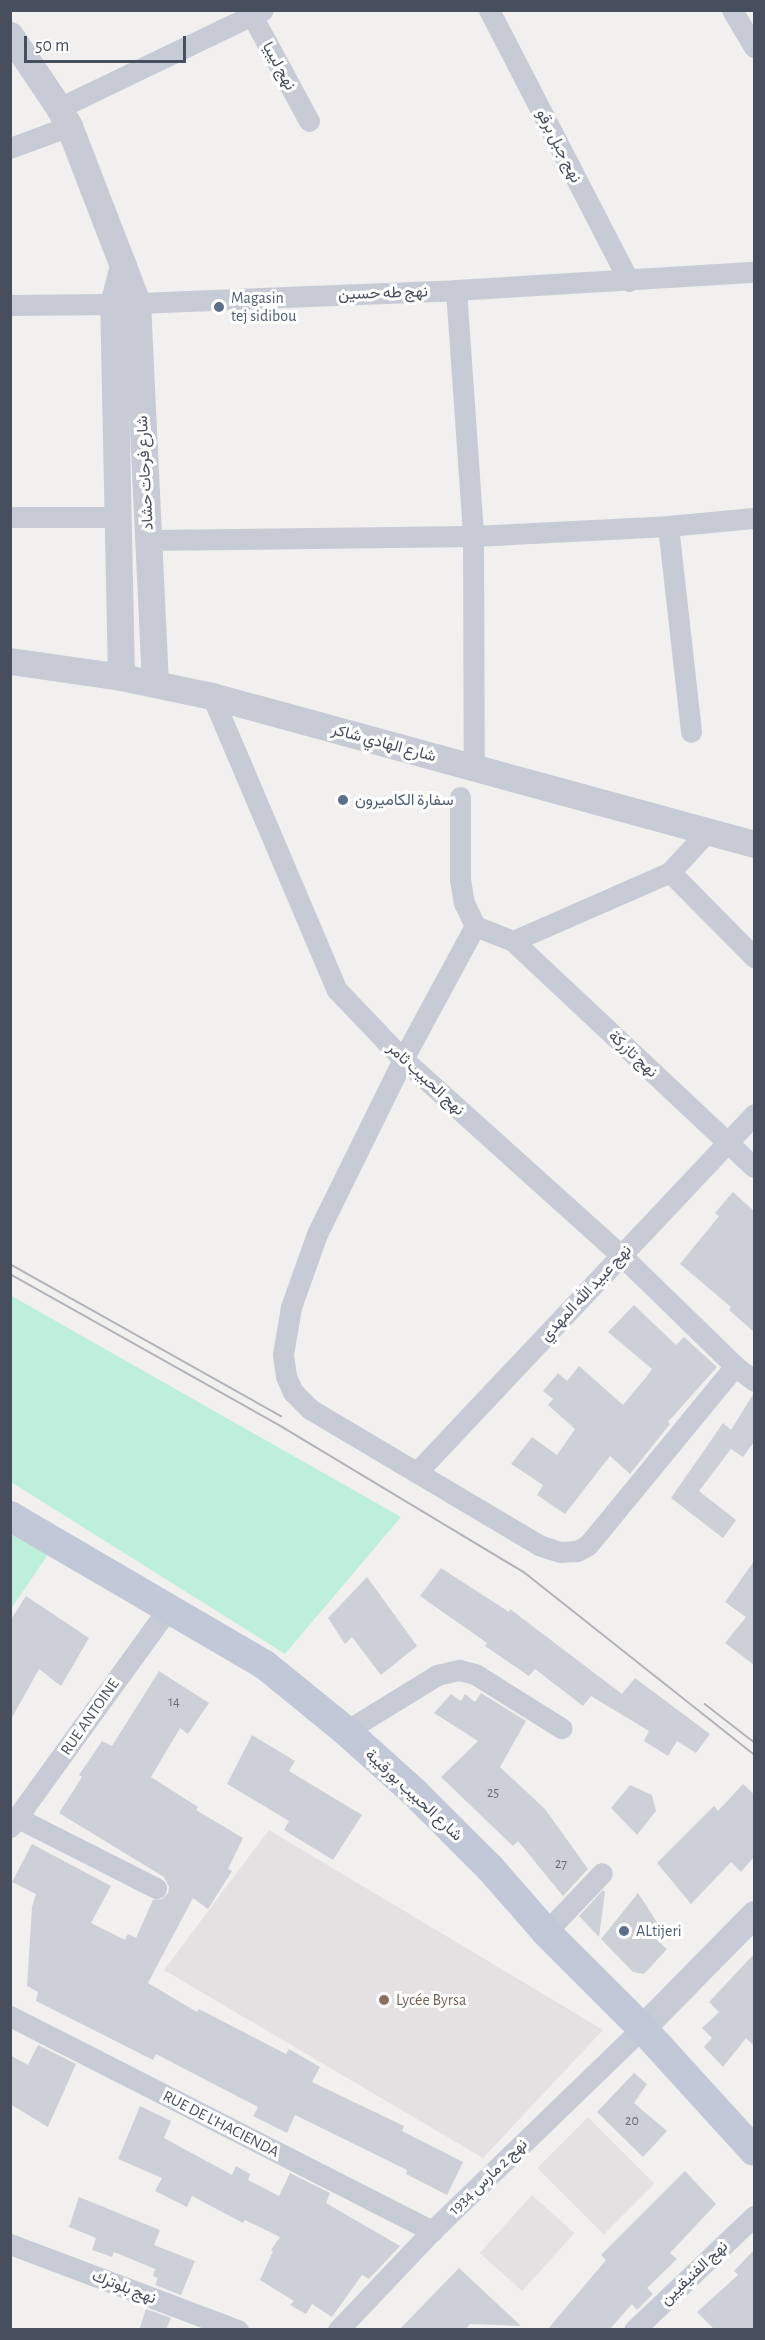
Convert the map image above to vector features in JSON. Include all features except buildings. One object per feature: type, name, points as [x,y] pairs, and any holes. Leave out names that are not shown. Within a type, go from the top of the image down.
[{"type":"main road","name":"شارع الحبيب بورقيبة","points":[[10,1516],[265,1665],[346,1731],[448,1825],[490,1868],[546,1932],[642,2028],[754,2151]]},
{"type":"street","name":"نهج جبل برقو","points":[[489,10],[629,281]]},
{"type":"street","points":[[732,10],[754,47]]},
{"type":"street","points":[[10,148],[255,12]]},
{"type":"street","name":"نهج ليبيا","points":[[255,12],[309,121]]},
{"type":"street","name":"شارع فرحات حشاد","points":[[10,35],[64,117],[123,265],[148,540],[155,684]]},
{"type":"street","name":"نهج طه حسين","points":[[10,305],[125,303],[456,290],[754,272]]},
{"type":"street","points":[[456,290],[473,536],[474,768]]},
{"type":"street","name":"شارع فرحات حشاد","points":[[121,677],[118,517],[125,303]]},
{"type":"street","points":[[10,517],[118,517]]},
{"type":"street","points":[[148,540],[473,536],[668,526],[754,518]]},
{"type":"street","points":[[668,526],[691,732]]},
{"type":"street","name":"شارع الهادي شاكر","points":[[10,661],[121,677],[212,696],[754,844]]},
{"type":"street","name":"نهج الحبيب ثامر","points":[[212,696],[337,990],[403,1059],[621,1255],[735,1366],[754,1381]]},
{"type":"street","points":[[460,797],[460,879],[464,903],[475,926],[513,941],[670,872],[707,832]]},
{"type":"street","points":[[670,872],[754,957]]},
{"type":"street","points":[[475,926],[403,1059],[317,1234],[291,1307],[283,1354],[286,1376],[293,1392],[310,1409],[539,1545],[560,1552],[577,1551],[588,1545],[735,1366]]},
{"type":"street","name":"نهج تازركة","points":[[513,941],[754,1167]]},
{"type":"street","name":"نهج عبيد الله المهدي","points":[[417,1472],[754,1114]]},
{"type":"street","name":"RUE ANTOINE","points":[[14,1822],[169,1607]]},
{"type":"street","points":[[346,1731],[437,1675],[459,1670],[475,1674],[561,1728]]},
{"type":"street","points":[[14,1822],[156,1888]]},
{"type":"street","points":[[546,1932],[602,1873]]},
{"type":"street","points":[[642,2028],[754,1915]]},
{"type":"street","name":"RUE DE L'HACIENDA","points":[[10,2016],[432,2231]]},
{"type":"street","name":"نهج 2 مارس 1934","points":[[338,2330],[432,2231],[642,2028]]},
{"type":"street","name":"نهج الفنيقيين","points":[[634,2330],[754,2216]]},
{"type":"street","name":"نهج بلوترك","points":[[10,2244],[238,2330]]},
{"type":"shaded area","name":"Lycée Byrsa","points":[[269,1830],[603,2030],[483,2158],[164,1970]]},
{"type":"shaded area","points":[[588,2117],[654,2183],[604,2234],[537,2168]]},
{"type":"shaded area","points":[[532,2195],[574,2233],[522,2291],[480,2253]]},
{"type":"green space","points":[[10,1295],[401,1517],[285,1654],[11,1482]]},
{"type":"green space","points":[[11,1524],[51,1550],[11,1609]]},
{"type":"tram line","points":[[10,1264],[281,1416]]},
{"type":"tram line","points":[[10,1274],[284,1428],[524,1572],[754,1754]]},
{"type":"tram line","points":[[705,1704],[754,1742]]},
{"type":"place","name":"Magasin tej sidibou","points":[[219,307]]},
{"type":"place","name":"سفارة الكاميرون","points":[[343,800]]},
{"type":"place","name":"ALtijeri","points":[[624,1931]]},
{"type":"place","name":"Lycée Byrsa","points":[[384,2000]]}]
